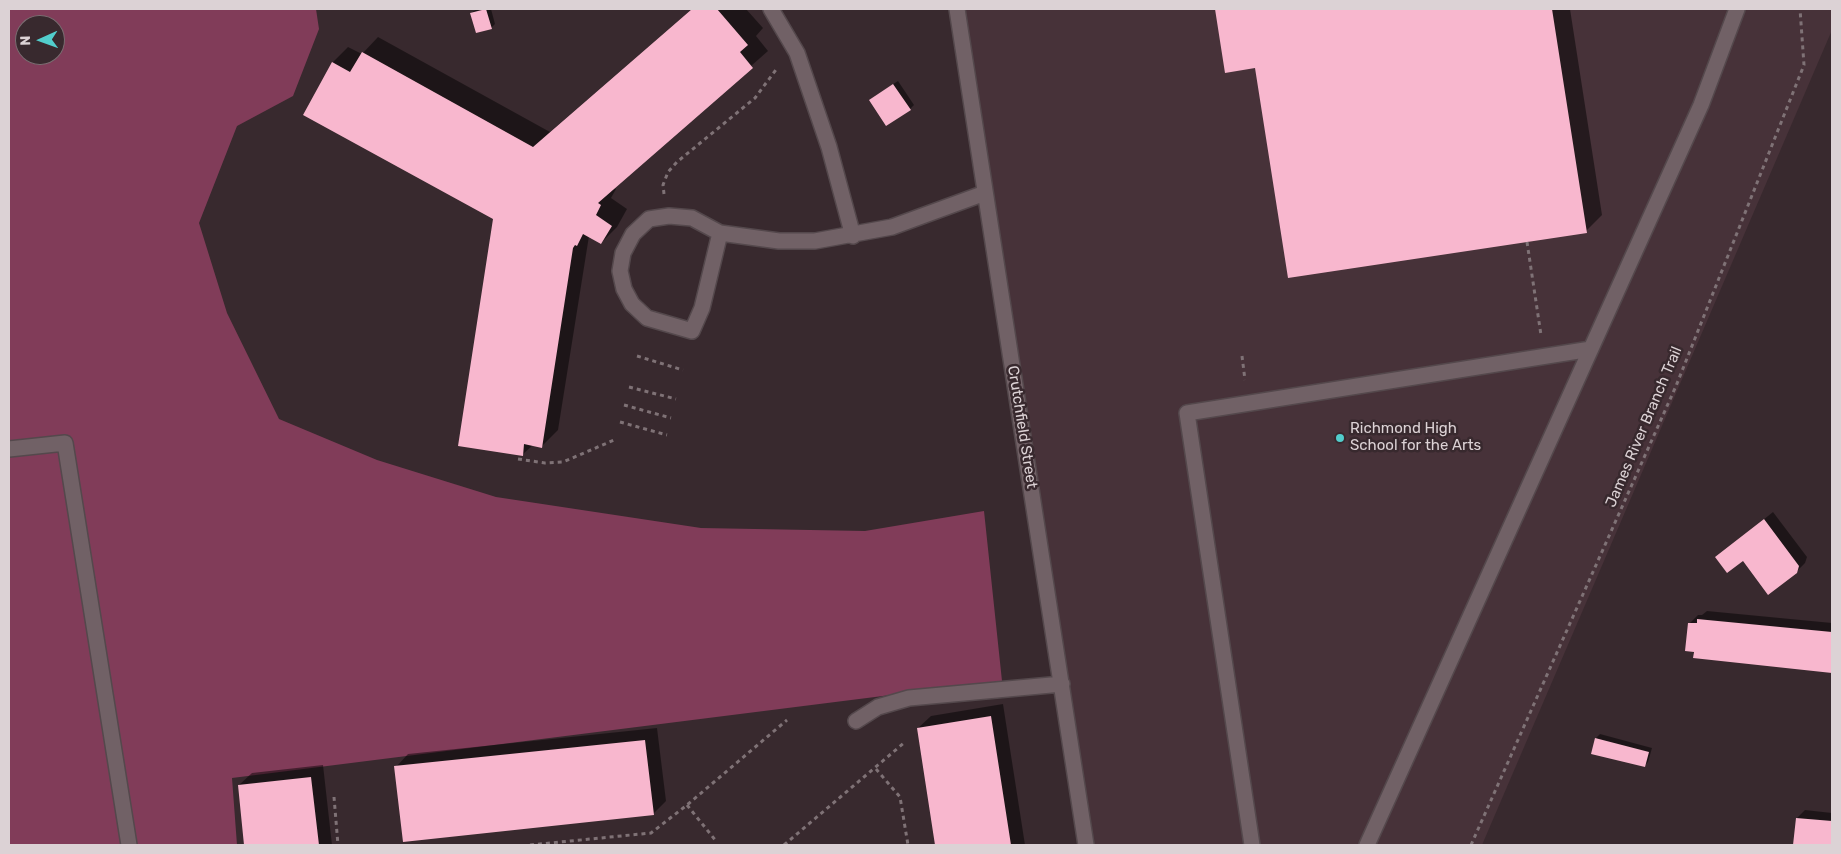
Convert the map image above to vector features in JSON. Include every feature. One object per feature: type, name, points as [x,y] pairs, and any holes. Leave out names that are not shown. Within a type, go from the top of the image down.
[{"type":"street","points":[[771,9],[797,53],[829,146],[853,236]]},
{"type":"street","name":"Crutchfield Street","points":[[957,9],[1086,845]]},
{"type":"street","points":[[1367,845],[1701,105],[1737,9]]},
{"type":"street","points":[[720,233],[702,308],[692,332],[647,318],[632,304],[624,289],[620,271],[623,253],[633,234],[649,219],[669,216],[692,218],[720,233],[779,241],[815,241],[853,236],[892,227],[985,193]]},
{"type":"street","points":[[1252,845],[1186,413],[1591,349]]},
{"type":"street","points":[[9,449],[65,443],[128,845]]},
{"type":"street","points":[[856,721],[878,707],[908,698],[1062,684]]},
{"type":"path","name":"James River Branch Trail","points":[[1471,845],[1676,386],[1804,65],[1800,9]]},
{"type":"path","points":[[664,195],[663,185],[668,172],[677,162],[755,98],[782,61]]},
{"type":"path","points":[[1527,242],[1537,310]]},
{"type":"path","points":[[637,356],[683,370]]},
{"type":"path","points":[[1242,356],[1245,381]]},
{"type":"path","points":[[629,387],[676,399]]},
{"type":"path","points":[[624,405],[671,418]]},
{"type":"path","points":[[620,422],[666,435]]},
{"type":"path","points":[[518,459],[545,463],[563,462],[614,440]]},
{"type":"path","points":[[530,845],[650,833],[687,805],[787,720]]},
{"type":"path","points":[[784,845],[906,742]]},
{"type":"path","points":[[876,769],[900,797],[908,845]]},
{"type":"path","points":[[334,797],[338,845]]},
{"type":"path","points":[[687,805],[716,841]]},
{"type":"shaded area","points":[[9,9],[316,9],[319,29],[293,96],[237,126],[199,223],[227,313],[279,419],[377,460],[496,497],[701,528],[865,531],[984,511],[1002,681],[232,778],[237,845],[9,845]]},
{"type":"shaded area","name":"Richmond High School for the Arts","points":[[958,9],[1832,9],[1832,30],[1482,845],[1085,845]]},
{"type":"building","points":[[486,9],[492,29],[476,33],[470,13]]},
{"type":"building","points":[[692,9],[717,9],[748,45],[740,52],[753,68],[598,203],[601,205],[596,215],[612,226],[601,244],[583,234],[577,246],[575,245],[573,248],[542,448],[524,444],[523,456],[458,446],[493,219],[303,115],[332,62],[350,72],[362,52],[533,147]]},
{"type":"building","points":[[1215,9],[1552,9],[1587,233],[1288,278],[1255,68],[1225,73]]},
{"type":"building","points":[[893,84],[911,110],[886,126],[869,100]]},
{"type":"building","points":[[1764,519],[1799,566],[1797,573],[1768,595],[1743,561],[1727,573],[1715,557]]},
{"type":"building","points":[[1697,619],[1832,632],[1832,673],[1693,658],[1694,652],[1685,651],[1688,623],[1697,623]]},
{"type":"building","points":[[991,716],[1011,845],[935,845],[917,728]]},
{"type":"building","points":[[1595,738],[1649,752],[1645,767],[1591,754]]},
{"type":"building","points":[[645,740],[654,815],[403,842],[394,766]]},
{"type":"building","points":[[311,777],[319,845],[244,845],[238,785]]},
{"type":"building","points":[[1796,818],[1832,821],[1832,845],[1793,845]]},
{"type":"place","name":"Richmond High School for the Arts","points":[[1340,438]]}]
